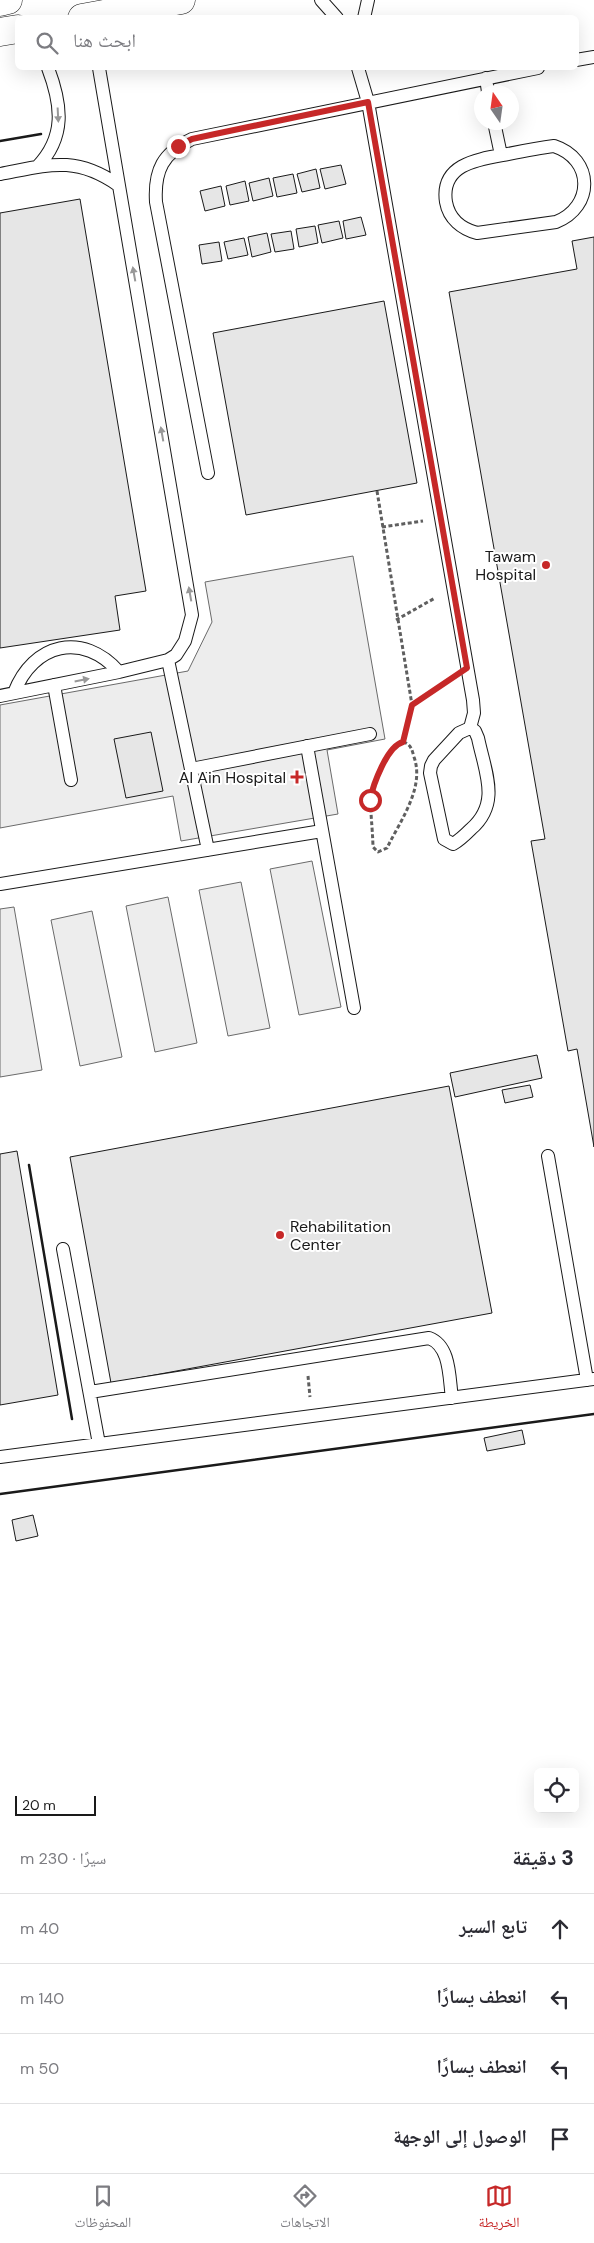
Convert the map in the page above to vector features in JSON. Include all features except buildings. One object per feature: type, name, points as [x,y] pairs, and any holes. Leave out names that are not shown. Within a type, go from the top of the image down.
[{"type":"main road","points":[[0,2],[8,0]]},
{"type":"main road","points":[[112,15],[181,0]]},
{"type":"main road","points":[[0,32],[15,30]]},
{"type":"lane","points":[[321,0],[334,15]]},
{"type":"lane","points":[[365,15],[368,0]]},
{"type":"lane","points":[[579,60],[594,57]]},
{"type":"lane","points":[[37,167],[50,152],[59,128],[56,87],[49,70]]},
{"type":"lane","points":[[0,696],[168,660],[176,655],[185,641],[191,625],[192,604],[99,70]]},
{"type":"lane","points":[[359,70],[368,102],[474,706],[470,728]]},
{"type":"lane","points":[[364,83],[367,70]]},
{"type":"lane","points":[[208,472],[156,202],[155,186],[158,170],[167,157],[178,146],[192,139],[528,70]]},
{"type":"lane","points":[[486,78],[487,85]]},
{"type":"lane","points":[[495,130],[500,155]]},
{"type":"lane","points":[[548,147],[566,150],[576,157],[583,166],[587,177],[588,189],[584,201],[577,211],[568,218],[556,222],[488,233],[477,233],[467,230],[458,224],[447,207],[447,187],[458,169],[467,163],[500,155],[548,147]]},
{"type":"lane","points":[[0,174],[65,164],[94,170],[118,185]]},
{"type":"lane","points":[[14,693],[28,667],[39,657],[52,650],[67,647],[82,648],[96,653],[110,661],[119,672]]},
{"type":"lane","points":[[168,660],[208,850]]},
{"type":"lane","points":[[54,685],[71,780]]},
{"type":"lane","points":[[470,728],[475,731],[478,738],[489,791],[489,804],[478,823],[453,844],[444,839],[430,772],[434,760],[458,733],[470,728]]},
{"type":"lane","points":[[191,769],[370,734]]},
{"type":"lane","points":[[307,746],[354,1008]]},
{"type":"lane","points":[[0,884],[322,831]]},
{"type":"lane","points":[[0,1457],[590,1380],[548,1156]]},
{"type":"lane","points":[[63,1249],[99,1444]]},
{"type":"lane","points":[[90,1392],[429,1338],[437,1341],[445,1353],[452,1398]]},
{"type":"path","points":[[377,491],[396,620],[412,705],[403,742]]},
{"type":"path","points":[[382,527],[441,518]]},
{"type":"path","points":[[396,620],[453,588]]},
{"type":"path","points":[[412,705],[467,668]]},
{"type":"path","points":[[403,742],[411,747],[415,759],[417,769],[415,791],[387,848],[378,852],[373,847],[371,794],[378,774],[393,750],[399,743],[403,742]]},
{"type":"path","points":[[305,1358],[313,1416]]},
{"type":"shaded area","points":[[353,556],[385,739],[327,750],[338,814],[181,841],[173,796],[0,828],[0,705],[188,671],[212,622],[205,582]]},
{"type":"shaded area","points":[[312,861],[341,1007],[299,1015],[270,869]]},
{"type":"shaded area","points":[[241,882],[270,1028],[228,1036],[199,890]]},
{"type":"shaded area","points":[[168,897],[197,1043],[155,1052],[126,906]]},
{"type":"shaded area","points":[[14,907],[42,1070],[0,1077],[0,909]]},
{"type":"shaded area","points":[[92,911],[122,1057],[80,1066],[51,920]]},
{"type":"wall","points":[[0,141],[41,134]]},
{"type":"wall","points":[[29,1165],[72,1419]]},
{"type":"wall","points":[[0,1494],[594,1414]]},
{"type":"place","name":"Tawam Hospital","points":[[546,565]]},
{"type":"place","name":"Al Ain Hospital","points":[[297,777]]},
{"type":"place","name":"Rehabilitation Center","points":[[280,1235]]},
{"type":"route","points":[[178,146],[192,139],[368,102],[467,668],[412,705],[403,742],[395,746],[378,774],[370,800]]}]
